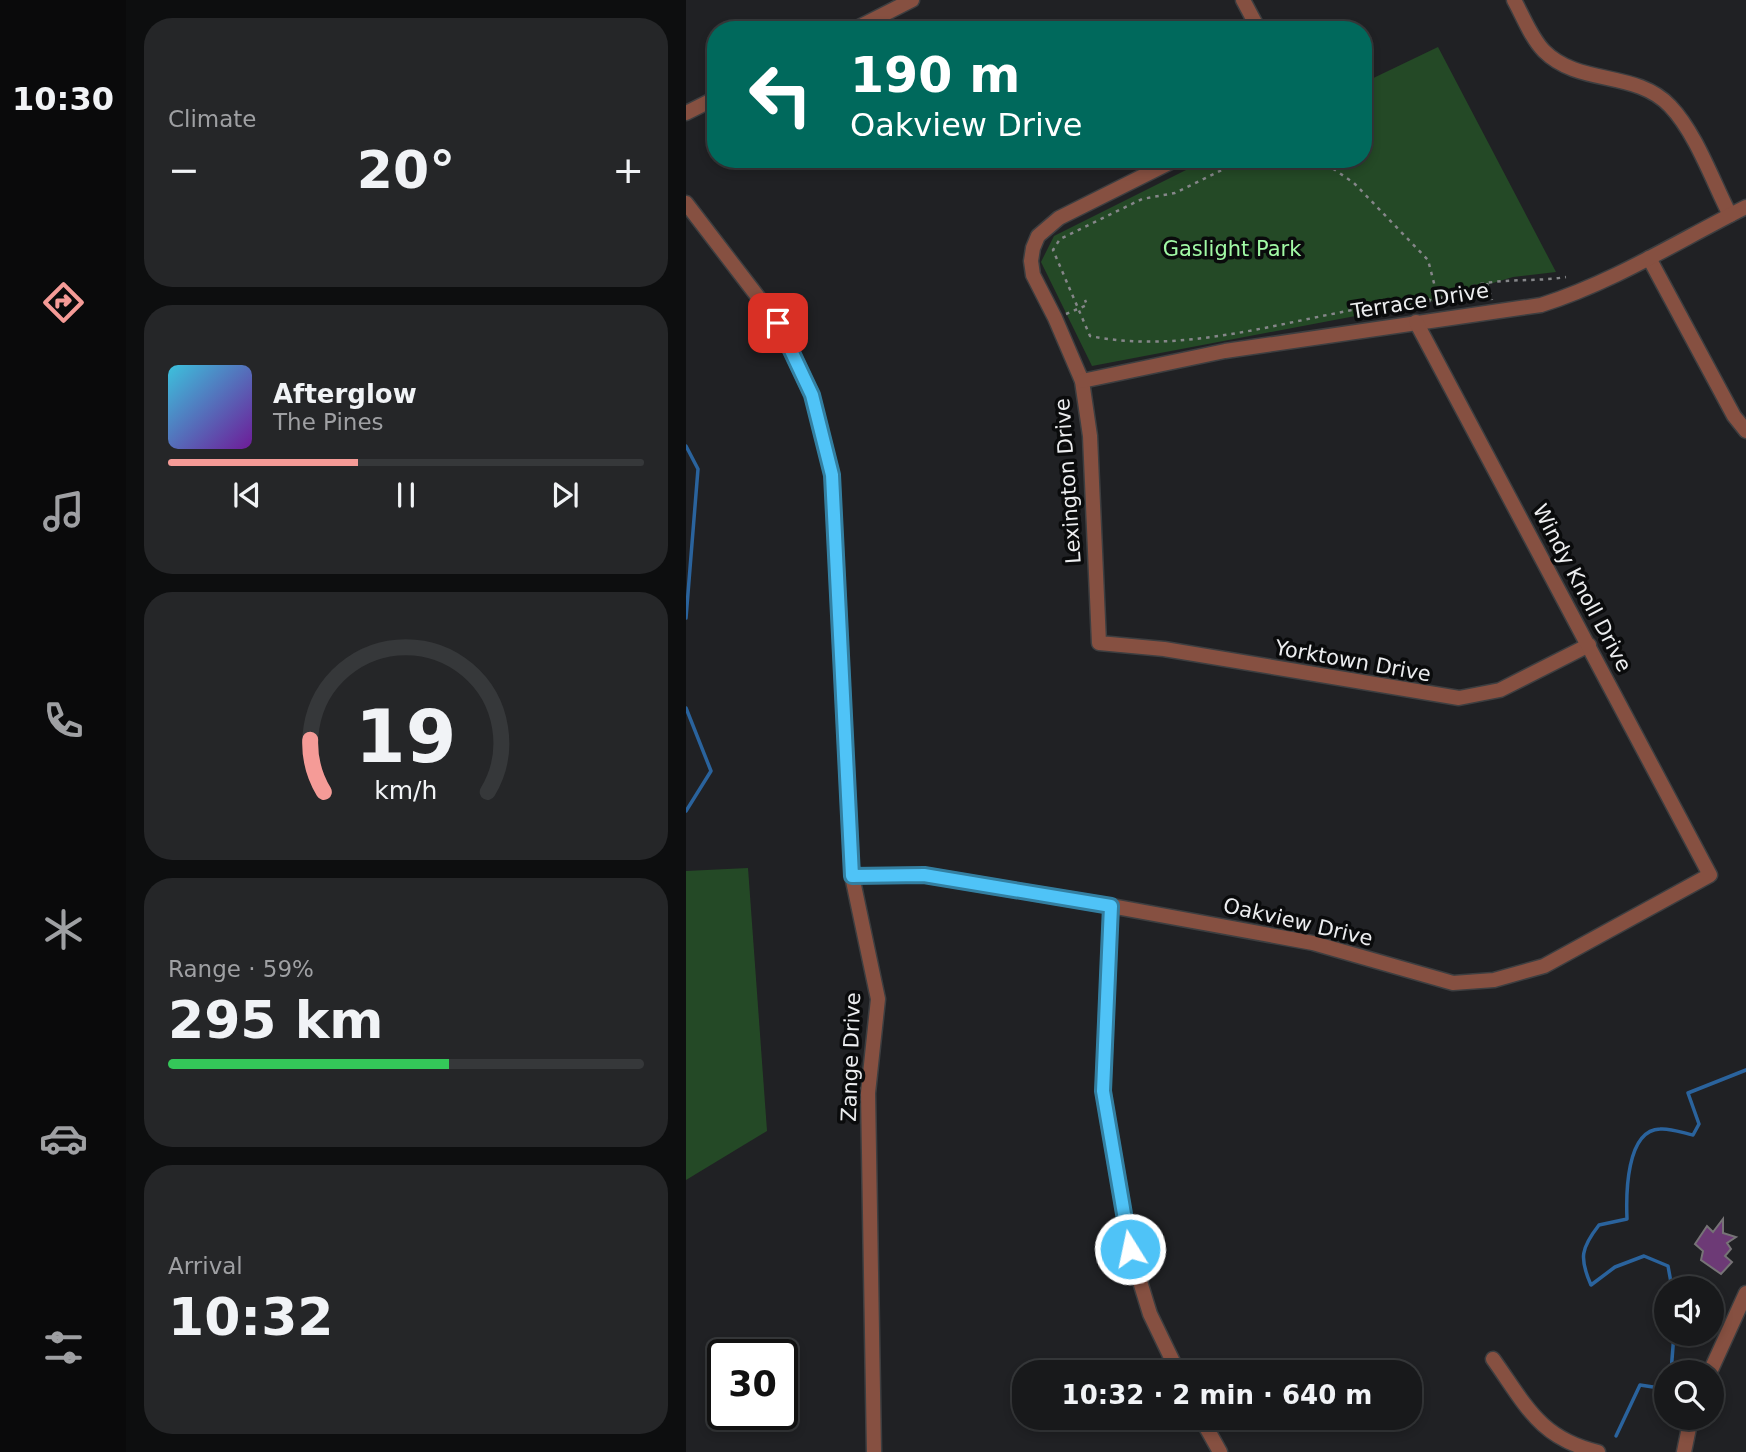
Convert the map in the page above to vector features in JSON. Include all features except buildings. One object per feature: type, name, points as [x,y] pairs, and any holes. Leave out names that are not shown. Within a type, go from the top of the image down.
[{"type":"street","points":[[871,21],[912,0]]},
{"type":"street","points":[[1243,0],[1254,21]]},
{"type":"street","points":[[1514,0],[1542,50],[1559,63],[1579,73],[1633,84],[1656,94],[1670,106],[1692,139],[1730,215]]},
{"type":"street","points":[[686,113],[707,102]]},
{"type":"street","name":"Lexington Drive","points":[[1100,643],[1090,436],[1082,382],[1033,275],[1031,261],[1038,236],[1059,218],[1159,168]]},
{"type":"street","name":"Zange Drive","points":[[686,203],[778,323],[804,375],[826,443],[834,499],[852,876],[878,999],[868,1093],[874,1452]]},
{"type":"street","name":"Terrace Drive","points":[[1082,382],[1225,351],[1541,304],[1573,295],[1746,207]]},
{"type":"street","points":[[1650,258],[1740,413],[1746,430]]},
{"type":"street","name":"Windy Knoll Drive","points":[[1416,322],[1710,875]]},
{"type":"street","name":"Yorktown Drive","points":[[1100,643],[1164,649],[1459,698],[1508,686],[1589,645]]},
{"type":"street","name":"Oakview Drive","points":[[852,876],[924,875],[1111,906],[1313,943],[1435,979],[1472,983],[1494,980],[1544,965],[1710,875]]},
{"type":"street","points":[[1111,906],[1103,1091],[1130,1249],[1150,1314],[1172,1360]]},
{"type":"street","points":[[1715,1360],[1746,1293]]},
{"type":"street","points":[[1493,1359],[1530,1413],[1553,1435],[1598,1452]]},
{"type":"street","points":[[1208,1430],[1220,1452]]},
{"type":"street","points":[[1684,1452],[1689,1430]]},
{"type":"path","points":[[1226,168],[1175,193],[1142,199],[1060,239],[1052,250],[1090,336],[1168,342],[1244,331],[1368,307],[1393,308],[1429,302],[1487,283],[1566,277]]},
{"type":"path","points":[[1332,168],[1354,183],[1428,260],[1435,287],[1429,302]]},
{"type":"path","points":[[1487,283],[1494,311]]},
{"type":"path","points":[[1435,287],[1446,295]]},
{"type":"path","points":[[1055,318],[1087,305],[1085,300]]},
{"type":"green space","name":"Gaslight Park","points":[[1438,47],[1556,272],[1513,277],[1429,302],[1092,366],[1041,262],[1054,236],[1190,168],[1372,168],[1372,79]]},
{"type":"green space","points":[[748,868],[767,1131],[686,1180],[686,871]]},
{"type":"waterway","points":[[686,446],[698,469],[686,618]]},
{"type":"waterway","points":[[686,708],[711,771],[686,811]]},
{"type":"waterway","points":[[1670,1276],[1668,1266],[1644,1256],[1615,1267],[1591,1285],[1585,1267],[1585,1247],[1599,1225],[1627,1219],[1630,1165],[1640,1140],[1649,1132],[1660,1129],[1693,1135],[1699,1124],[1688,1093],[1746,1070]]},
{"type":"waterway","points":[[1672,1360],[1673,1346]]},
{"type":"waterway","points":[[1616,1436],[1640,1385],[1654,1387]]},
{"type":"route","points":[[778,323],[812,395],[832,475],[852,876],[924,875],[1111,906],[1103,1091],[1130,1249]]}]
